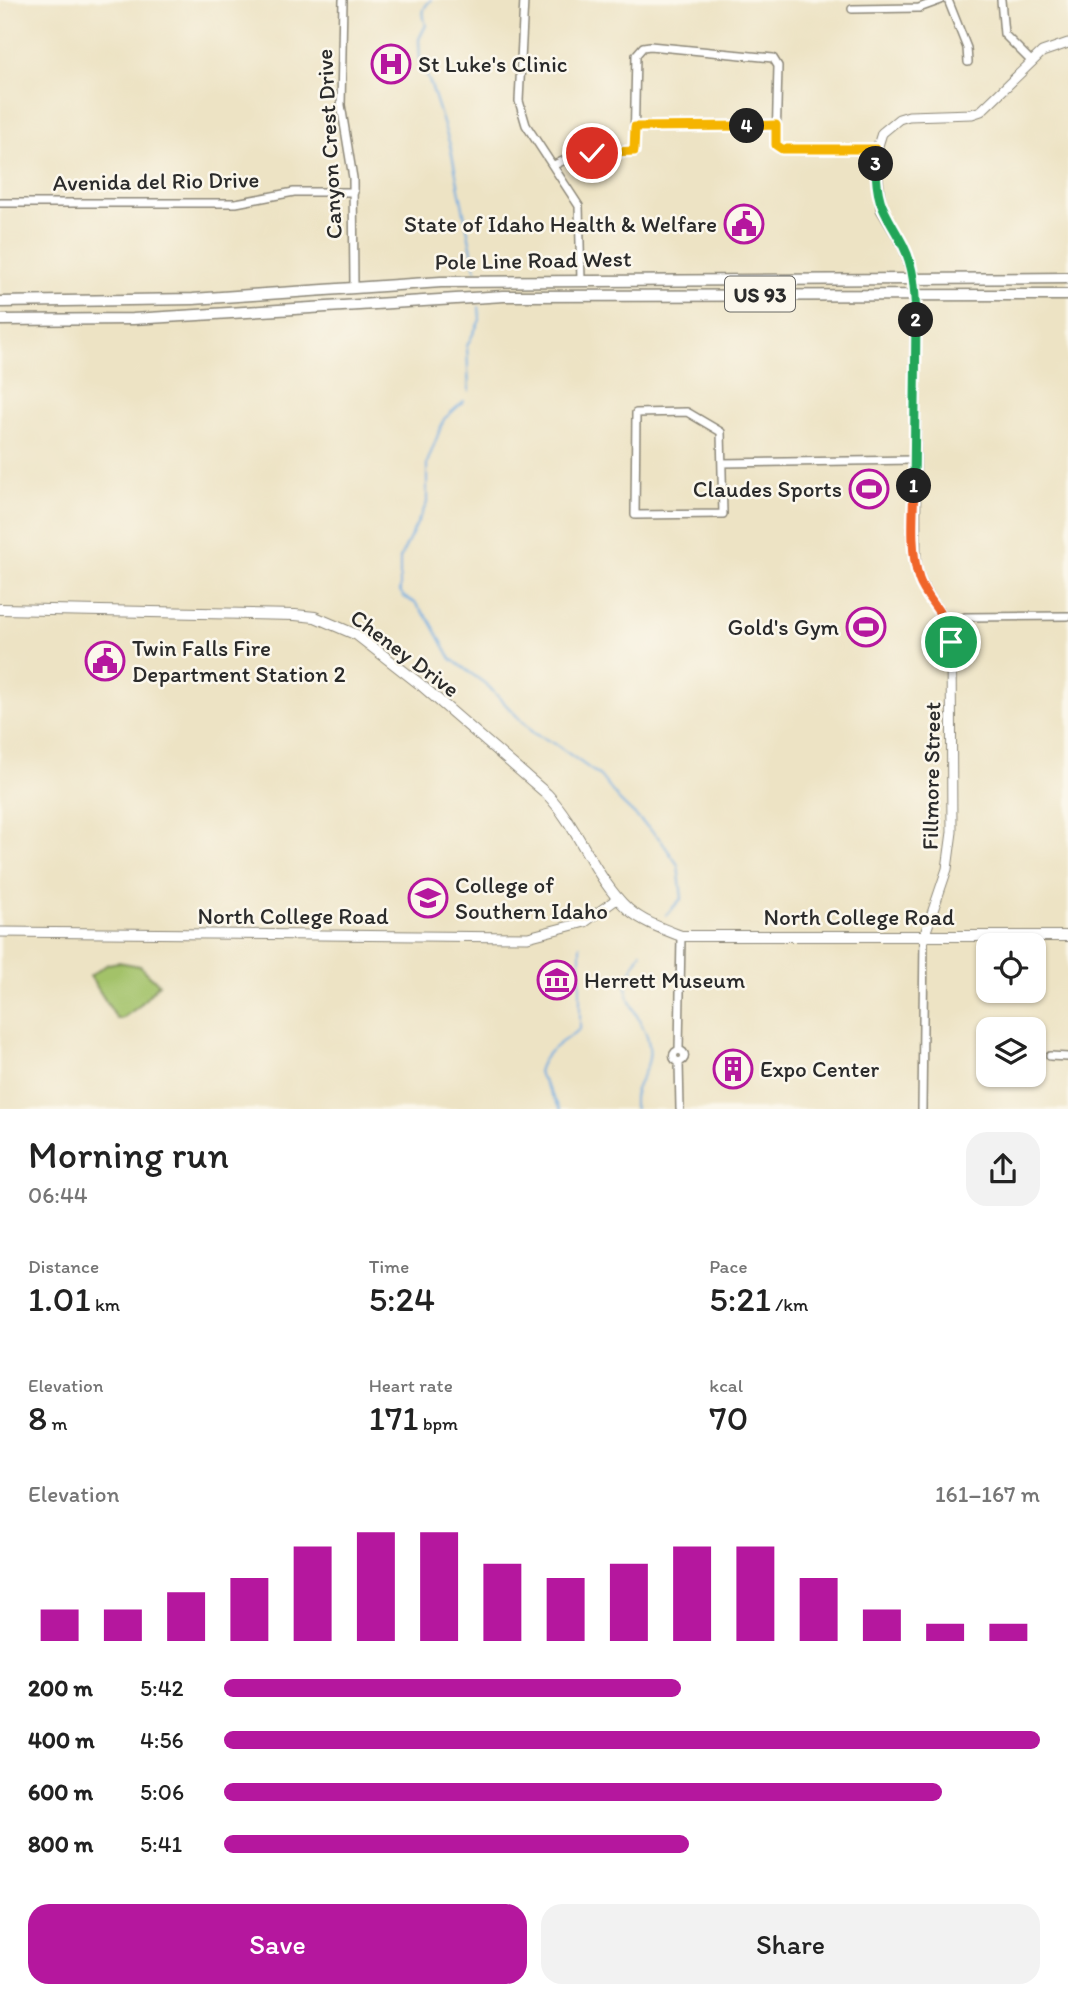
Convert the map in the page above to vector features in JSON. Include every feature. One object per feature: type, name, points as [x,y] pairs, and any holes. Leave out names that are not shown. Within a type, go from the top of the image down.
[{"type":"highway","name":"Pole Line Road West","points":[[4,302],[193,299],[354,286],[581,280],[1068,279]]},
{"type":"highway","points":[[985,295],[1028,288],[1056,289],[1068,279]]},
{"type":"highway","name":"Pole Line Road West","points":[[0,321],[133,319],[504,296],[1066,293]]},
{"type":"main road","name":"Cheney Drive","points":[[0,609],[295,615],[338,625],[357,635],[411,677],[547,794],[566,814],[618,898]]},
{"type":"main road","name":"North College Road","points":[[618,898],[630,911],[681,936],[1068,936]]},
{"type":"street","name":"Canyon Crest Drive","points":[[343,0],[341,105],[354,192],[354,286]]},
{"type":"street","points":[[524,0],[519,101],[526,125],[579,206],[581,280]]},
{"type":"street","points":[[852,9],[919,8],[941,0]]},
{"type":"street","points":[[948,0],[967,48],[968,62]]},
{"type":"street","points":[[1001,0],[1004,34],[1031,62]]},
{"type":"street","points":[[1068,43],[1049,47],[981,111],[899,119],[882,133],[876,149],[876,176],[881,210],[903,246],[915,279],[916,567],[925,593],[949,627],[965,617],[1068,617]]},
{"type":"street","points":[[554,165],[578,154],[634,151],[636,55],[639,50],[650,46],[773,58],[778,66],[776,145],[782,149],[876,149]]},
{"type":"street","points":[[635,127],[776,125]]},
{"type":"street","name":"Avenida del Rio Drive","points":[[0,203],[236,203],[294,192],[354,192]]},
{"type":"street","points":[[687,412],[721,432],[722,463],[723,514],[635,515],[636,413],[687,412]]},
{"type":"street","points":[[722,463],[914,460]]},
{"type":"street","name":"Fillmore Street","points":[[922,1109],[924,937],[947,869],[952,832],[952,671],[949,627]]},
{"type":"street","name":"North College Road","points":[[0,932],[528,937],[585,922],[618,898]]},
{"type":"street","points":[[528,937],[568,933],[611,912],[630,911]]},
{"type":"street","points":[[680,1109],[679,1062],[673,1056],[680,1051],[681,936]]},
{"type":"street","points":[[1050,1056],[1068,1057]]},
{"type":"green space","points":[[118,962],[140,966],[159,984],[138,1007],[121,1019],[117,1019],[90,976],[108,964]]},
{"type":"waterway","points":[[431,0],[424,11],[426,25],[419,39],[420,62],[431,85],[450,145],[476,271]]},
{"type":"waterway","points":[[469,392],[467,346],[480,320],[479,307]]},
{"type":"waterway","points":[[464,401],[444,419],[427,463],[427,503],[400,558],[400,591],[404,597],[415,603],[431,622],[451,659],[487,685],[533,733],[555,744],[600,776],[620,801],[660,839],[678,865],[682,898],[666,915]]},
{"type":"waterway","points":[[560,1109],[538,1072],[549,1052],[580,1029],[580,945]]},
{"type":"waterway","points":[[635,1109],[634,1095],[648,1064],[649,1049],[627,987],[641,952]]},
{"type":"place","name":"St Luke's Clinic","points":[[391,64]]},
{"type":"place","name":"State of Idaho Health & Welfare","points":[[744,224]]},
{"type":"place","name":"Claudes Sports","points":[[869,489]]},
{"type":"place","name":"Gold's Gym","points":[[866,627]]},
{"type":"place","name":"Twin Falls Fire Department Station 2","points":[[105,661]]},
{"type":"place","name":"College of Southern Idaho","points":[[428,898]]},
{"type":"place","name":"Herrett Museum","points":[[557,980]]},
{"type":"place","name":"Expo Center","points":[[733,1069]]},
{"type":"route","points":[[592,153],[634,151],[635,127],[776,125],[776,145],[782,149],[876,149],[876,176],[881,210],[903,246],[915,279],[916,567],[925,593],[949,627],[951,642]]}]
